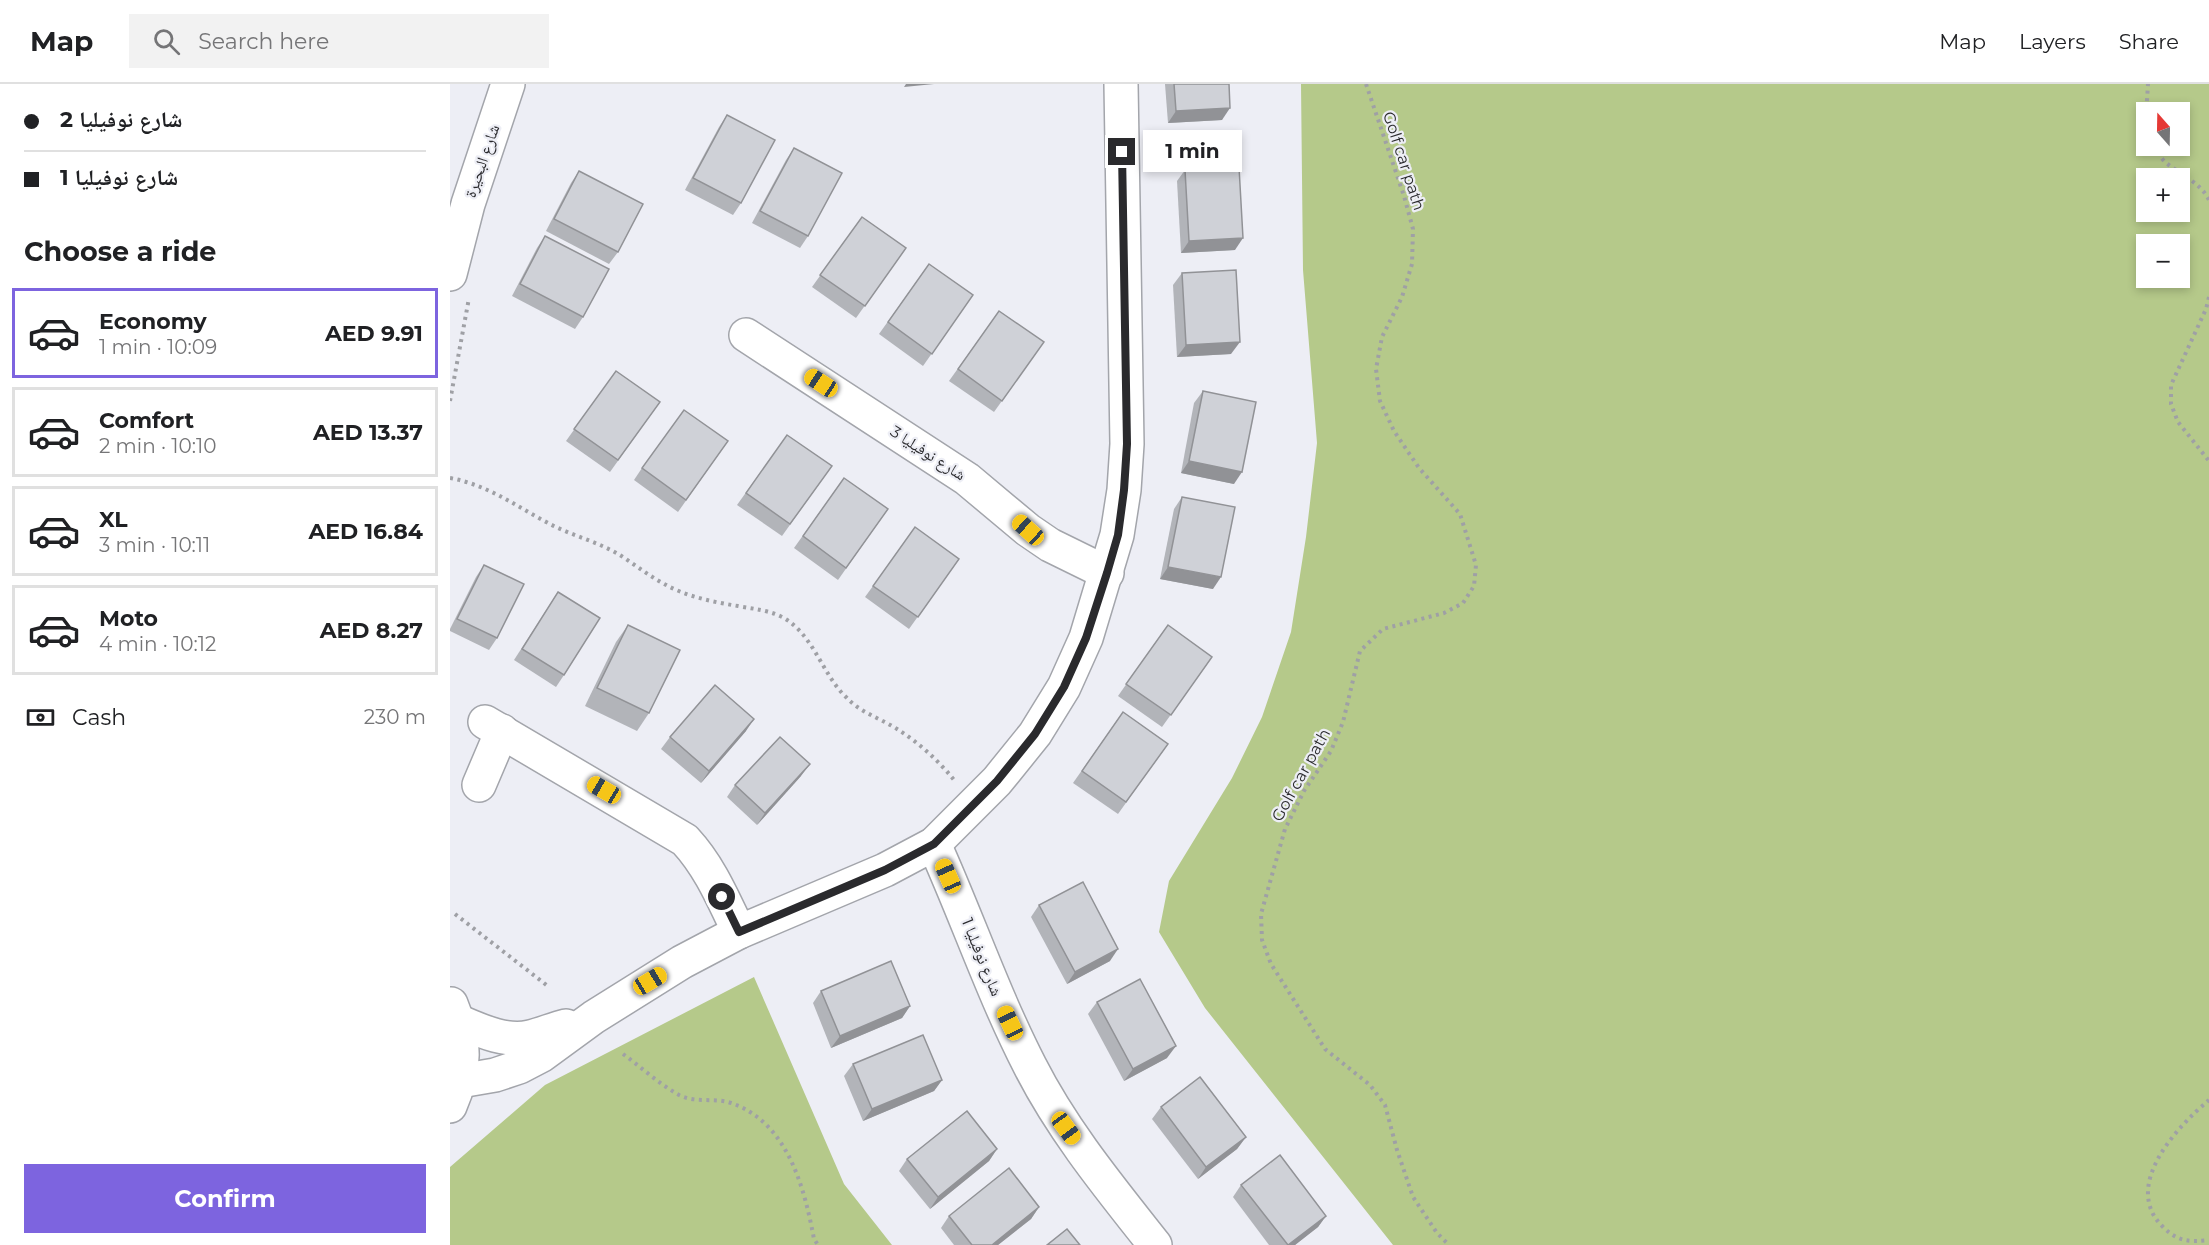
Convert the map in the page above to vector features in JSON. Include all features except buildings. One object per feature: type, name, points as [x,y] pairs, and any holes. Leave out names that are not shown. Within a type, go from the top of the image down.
[{"type":"street","points":[[455,1094],[495,1075],[519,1067],[563,1041],[594,1017],[682,962],[739,932],[885,870],[934,844],[997,781],[1035,734],[1064,687],[1086,638],[1118,535],[1123,501],[1127,444],[1121,84]]},
{"type":"street","name":"شارع البحيرة","points":[[450,274],[498,87]]},
{"type":"street","name":"شارع نوفيليا 3","points":[[746,335],[967,479],[1028,530],[1050,545],[1107,573]]},
{"type":"street","points":[[479,785],[493,726],[685,840],[706,865],[739,932]]},
{"type":"street","name":"شارع نوفيليا 1","points":[[934,844],[1000,1002],[1030,1066],[1066,1128],[1155,1245]]},
{"type":"street","points":[[454,1012],[479,1030],[517,1038],[529,1037],[594,1017]]},
{"type":"street","points":[[454,1012],[462,1041],[455,1094]]},
{"type":"path","name":"Golf car path","points":[[1366,84],[1404,195],[1413,229],[1412,264],[1402,297],[1382,337],[1376,369],[1380,401],[1394,431],[1419,468],[1460,514],[1476,565],[1474,586],[1462,603],[1444,613],[1383,629],[1360,651],[1343,722],[1332,752],[1304,791],[1285,829],[1261,914],[1262,940],[1271,964],[1325,1049],[1370,1085],[1385,1105],[1413,1197],[1437,1233],[1449,1245]]},
{"type":"path","points":[[2147,102],[2148,84]]},
{"type":"path","points":[[2160,156],[2206,194],[2209,200]]},
{"type":"path","points":[[2209,297],[2206,309],[2170,385],[2171,404],[2178,422],[2209,461]]},
{"type":"path","points":[[450,478],[485,488],[507,498],[549,524],[622,556],[655,580],[682,592],[710,601],[762,609],[784,618],[802,633],[828,678],[847,699],[870,716],[896,728],[925,750],[974,804]]},
{"type":"path","points":[[455,914],[549,987]]},
{"type":"path","points":[[623,1054],[680,1095],[699,1101],[726,1102],[751,1112],[772,1131],[788,1155],[801,1182],[814,1239],[818,1245]]},
{"type":"path","points":[[2209,1100],[2192,1114],[2169,1140],[2155,1165],[2148,1184],[2149,1203],[2157,1221],[2171,1235],[2189,1242],[2209,1240]]},
{"type":"green space","points":[[1301,84],[2209,84],[2209,1245],[1393,1245],[1205,1008],[1159,932],[1169,881],[1232,778],[1262,717],[1291,632],[1306,537],[1317,443],[1303,270]]},
{"type":"green space","points":[[754,977],[844,1184],[892,1245],[450,1245],[450,1167],[545,1085]]},
{"type":"route","points":[[722,897],[739,932],[885,870],[934,844],[997,781],[1035,734],[1064,687],[1086,638],[1107,573],[1118,535],[1124,490],[1127,444],[1122,152]]}]
